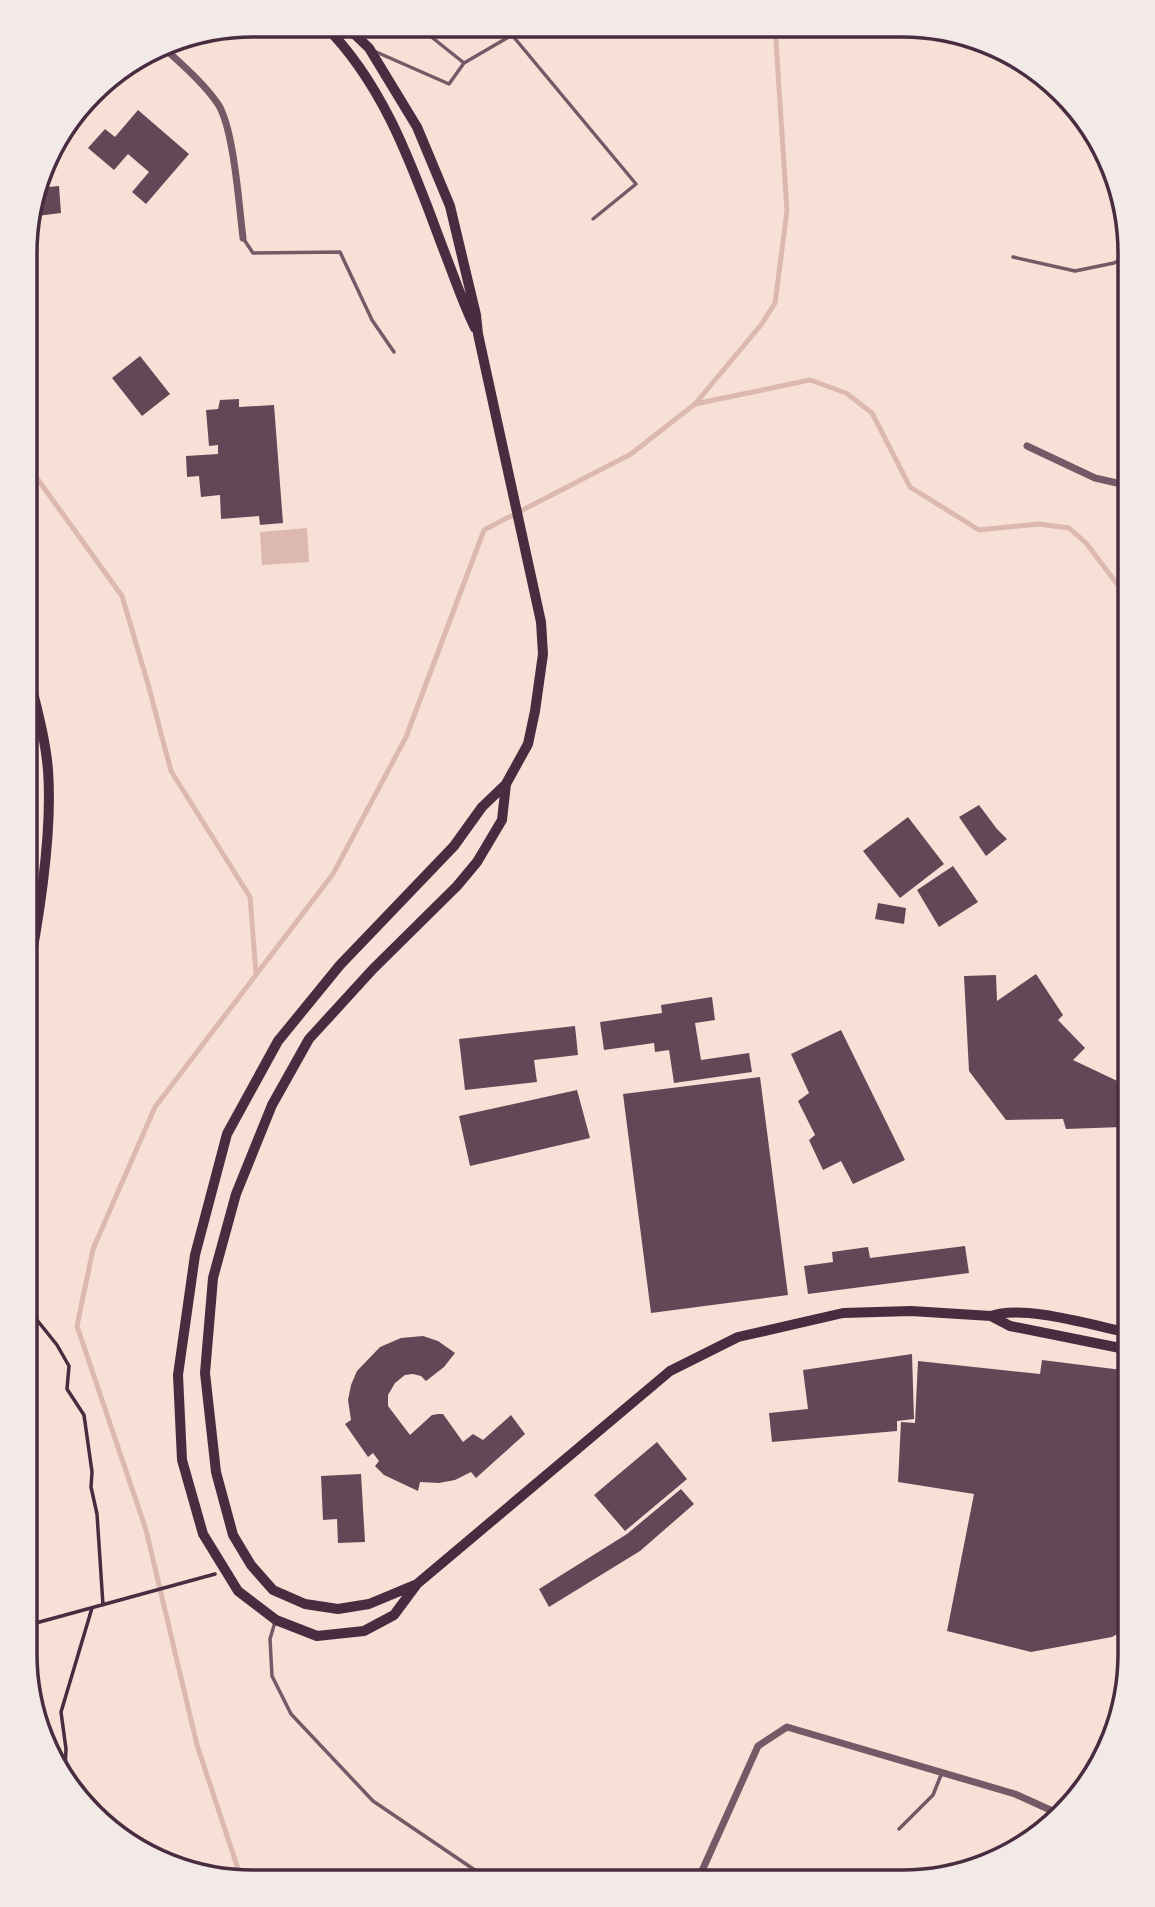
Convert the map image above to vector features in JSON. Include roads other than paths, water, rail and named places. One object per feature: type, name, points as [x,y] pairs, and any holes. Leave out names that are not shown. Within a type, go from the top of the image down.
[{"type":"main road","points":[[337,37],[365,75],[391,120],[478,334]]},
{"type":"main road","points":[[358,37],[369,48],[417,127],[450,206],[476,315],[541,622],[543,654],[536,711],[528,744],[506,784],[482,807],[454,846],[340,965],[278,1041],[227,1134],[195,1255],[178,1375],[182,1460],[203,1534],[223,1569],[238,1591],[276,1620],[317,1636],[364,1631],[394,1615],[417,1584],[670,1371],[738,1337],[842,1313],[911,1311],[991,1316],[1010,1326],[1118,1348]]},
{"type":"main road","points":[[37,710],[44,740],[49,800],[37,914]]},
{"type":"main road","points":[[417,1584],[369,1604],[338,1609],[305,1604],[273,1590],[250,1564],[233,1535],[216,1472],[205,1373],[213,1278],[236,1194],[272,1105],[309,1040],[373,969],[457,886],[477,862],[502,820],[506,784]]},
{"type":"main road","points":[[991,1316],[1004,1311],[1118,1331]]},
{"type":"street","points":[[169,53],[218,104],[228,126],[243,238]]},
{"type":"street","points":[[1027,446],[1095,478],[1118,483]]},
{"type":"street","points":[[702,1870],[758,1746],[787,1727],[1015,1794],[1051,1811]]},
{"type":"lane","points":[[432,37],[464,63]]},
{"type":"lane","points":[[369,48],[449,84],[464,63],[509,37]]},
{"type":"lane","points":[[514,37],[636,184],[593,219]]},
{"type":"lane","points":[[243,238],[253,253],[340,252],[372,320],[394,352]]},
{"type":"lane","points":[[1013,257],[1074,271],[1118,261]]},
{"type":"lane","points":[[276,1620],[270,1639],[272,1676],[291,1714],[373,1801],[475,1870]]},
{"type":"lane","points":[[899,1829],[933,1795],[942,1773]]},
{"type":"waterway","points":[[238,1869],[197,1745],[146,1530],[77,1326],[93,1249],[155,1107],[333,874],[406,737],[484,530],[631,454],[695,404],[761,325],[775,303],[787,211],[776,37]]},
{"type":"waterway","points":[[695,404],[810,380],[846,393],[872,413],[910,487],[979,530],[1039,524],[1069,528],[1086,543],[1118,585]]},
{"type":"waterway","points":[[37,478],[122,596],[171,771],[250,897],[256,974]]}]
